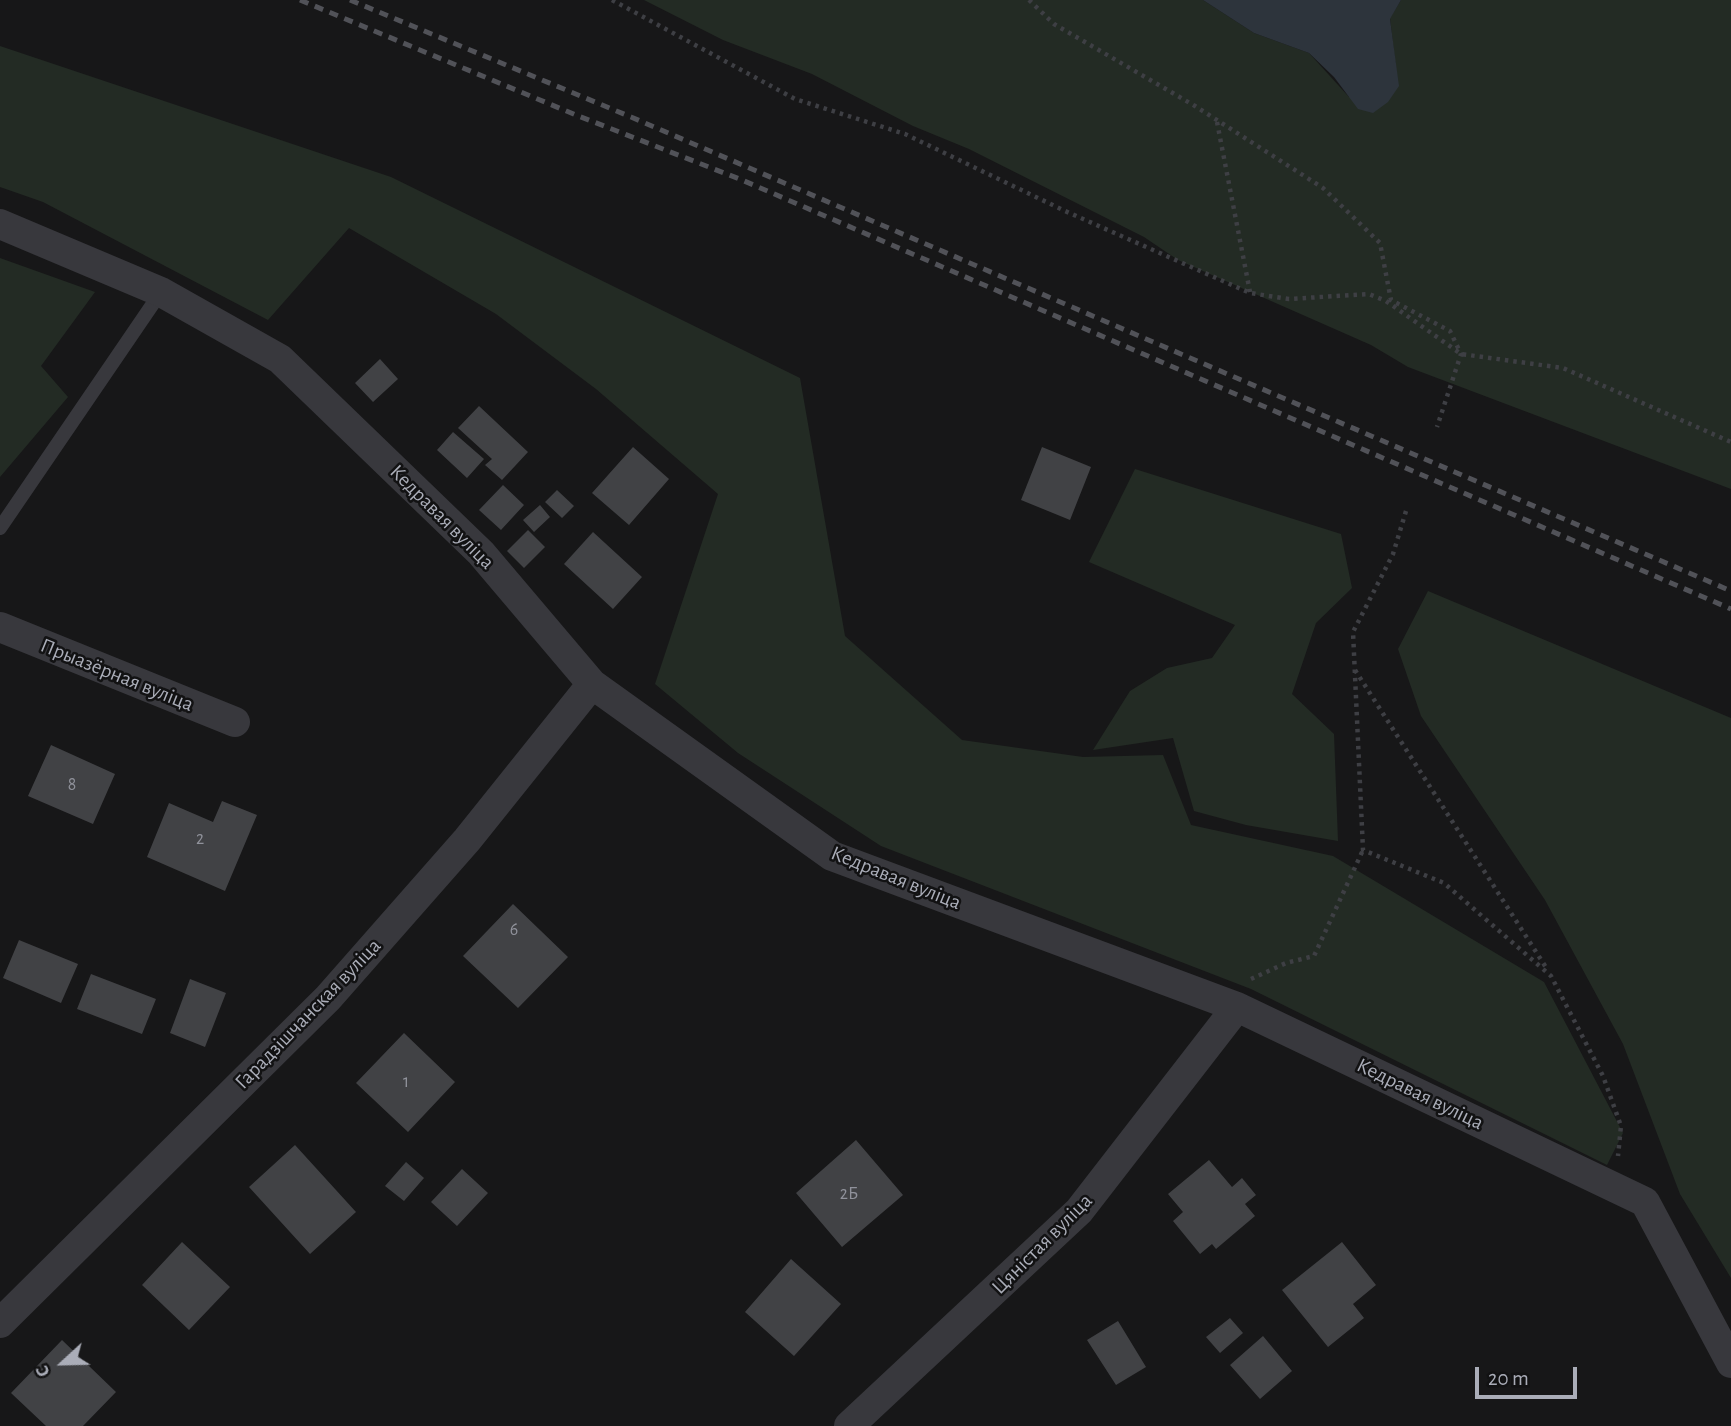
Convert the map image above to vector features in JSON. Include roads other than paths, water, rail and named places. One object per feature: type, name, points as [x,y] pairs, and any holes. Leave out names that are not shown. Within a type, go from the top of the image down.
[{"type":"street","name":"Кедравая вуліца","points":[[0,224],[161,292],[280,359],[481,553],[593,684],[832,856],[1237,1007],[1645,1202],[1731,1363]]},
{"type":"street","name":"Прыазёрная вуліца","points":[[0,627],[235,722]]},
{"type":"street","name":"Гарадзішчанская вуліца","points":[[0,1323],[328,998],[467,840],[593,684]]},
{"type":"street","name":"Цяністая вуліца","points":[[849,1426],[1079,1212],[1237,1007]]},
{"type":"lane","points":[[0,528],[161,292]]},
{"type":"railway","points":[[300,0],[576,115],[742,180],[1731,609]]},
{"type":"railway","points":[[350,0],[631,117],[1731,591]]}]
